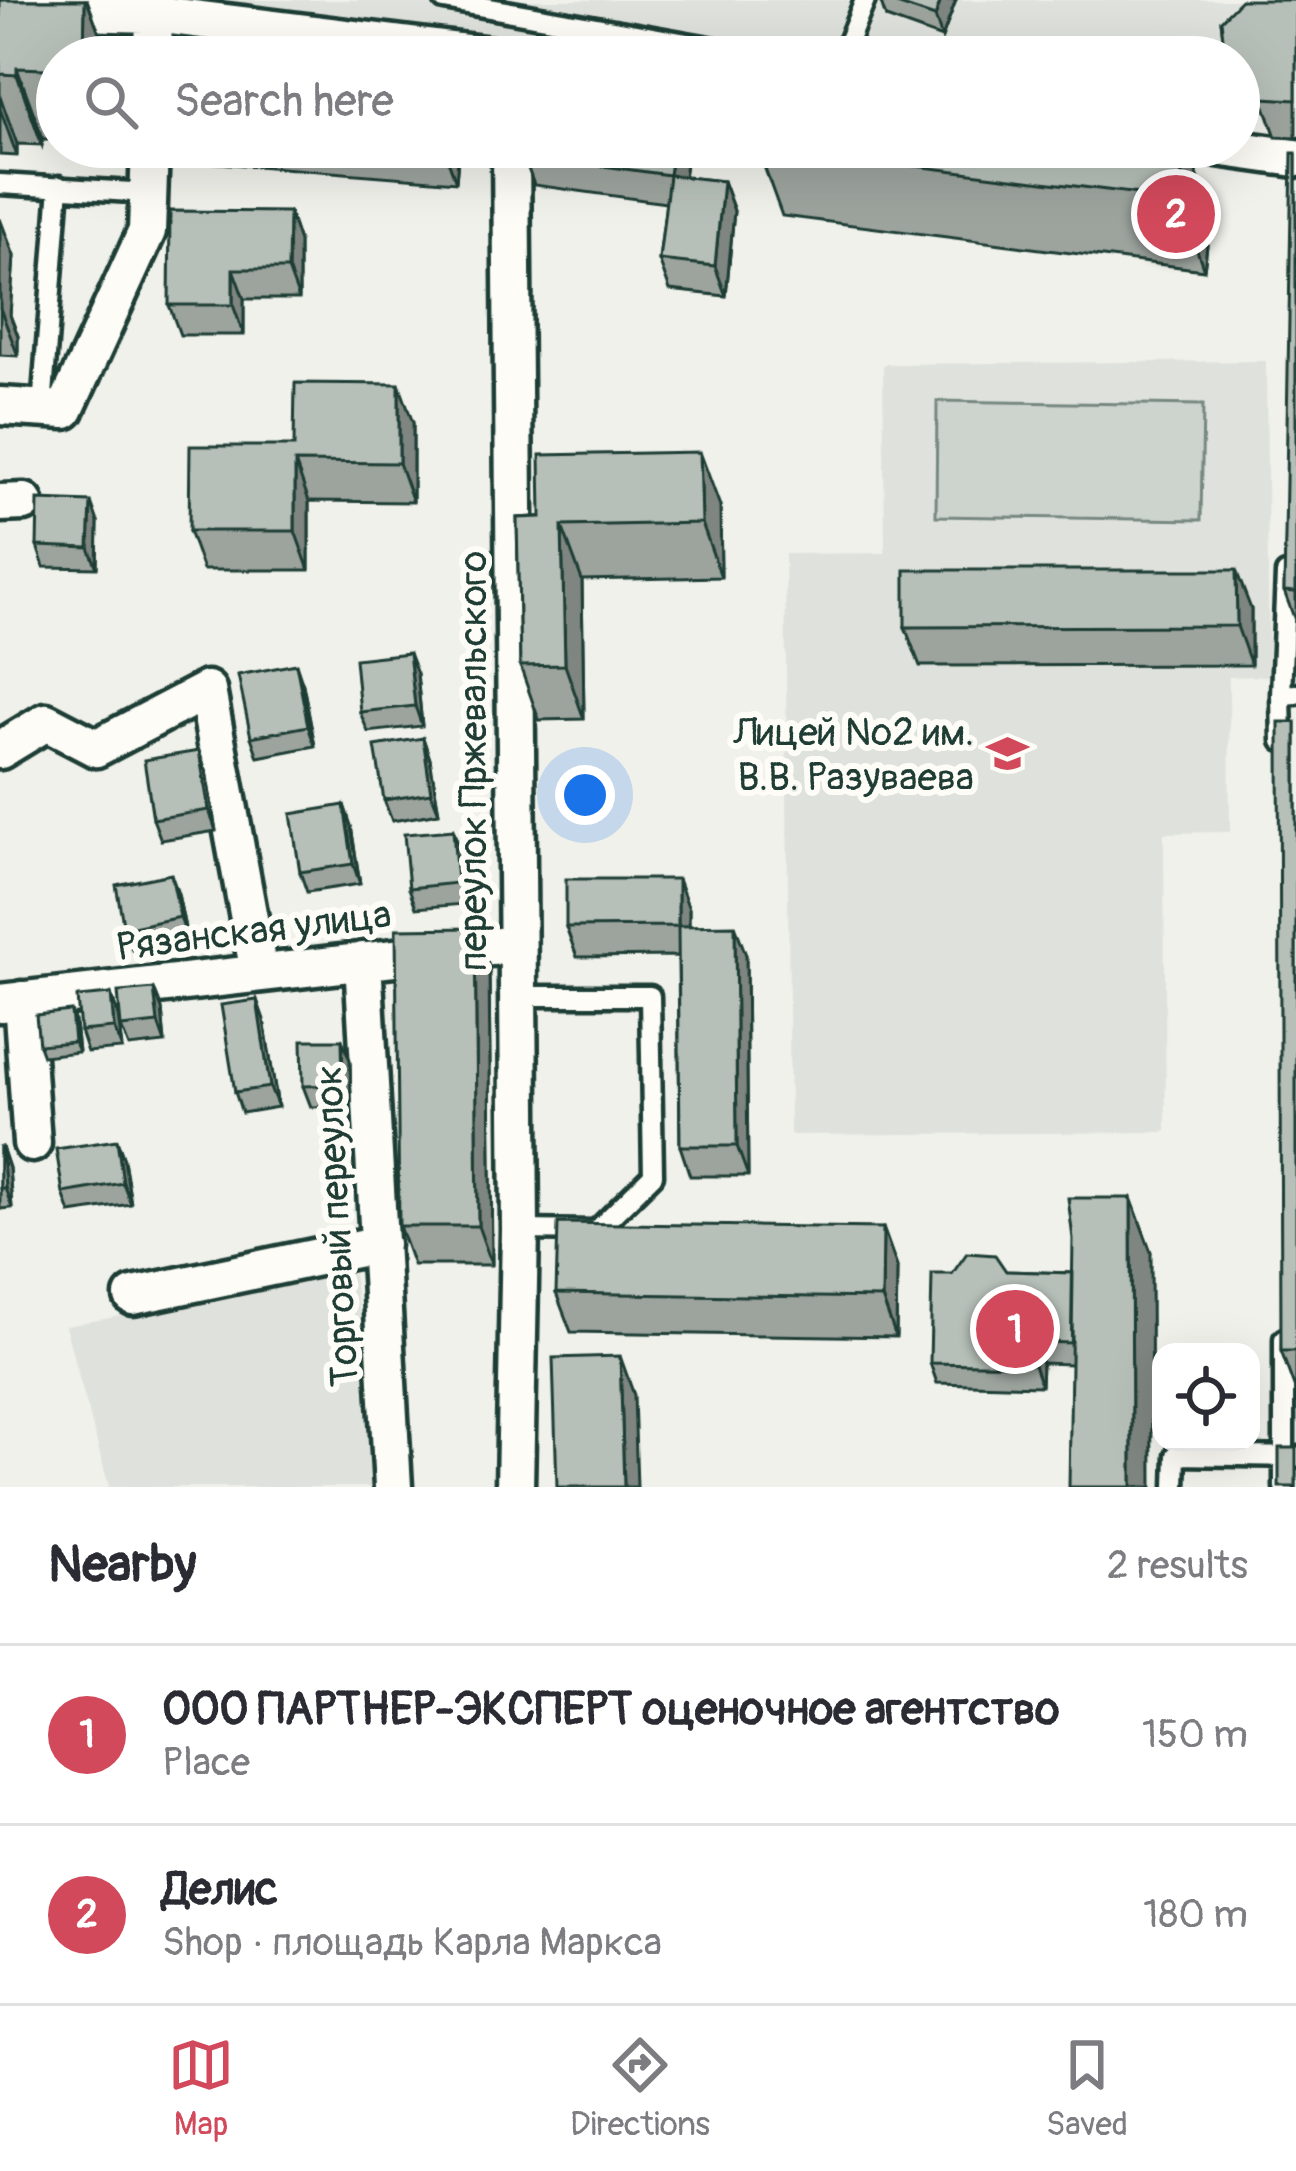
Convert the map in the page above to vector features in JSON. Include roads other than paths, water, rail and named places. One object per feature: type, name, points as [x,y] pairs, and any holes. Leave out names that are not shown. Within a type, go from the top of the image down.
[{"type":"street","points":[[0,10],[154,14],[331,36]]},
{"type":"street","points":[[153,36],[154,14]]},
{"type":"street","points":[[1260,153],[1296,158]]},
{"type":"street","points":[[0,406],[54,409],[147,231],[149,168]]},
{"type":"street","name":"переулок Пржевальского","points":[[511,168],[520,1230],[515,1487]]},
{"type":"street","points":[[0,750],[46,722],[96,748],[207,690],[259,973]]},
{"type":"street","name":"Рязанская улица","points":[[11,1001],[517,944]]},
{"type":"street","name":"Торговый переулок","points":[[363,961],[393,1487]]},
{"type":"street","points":[[11,1001],[32,1143]]},
{"type":"street","points":[[134,1296],[380,1244]]},
{"type":"lane","points":[[444,0],[647,36]]},
{"type":"lane","points":[[850,36],[865,0]]},
{"type":"lane","points":[[0,184],[148,193]]},
{"type":"lane","points":[[54,409],[59,186]]},
{"type":"lane","points":[[1282,763],[1289,695],[1287,551]]},
{"type":"lane","points":[[517,996],[650,996],[653,1175],[596,1231],[520,1230]]},
{"type":"lane","points":[[1284,1317],[1290,1457],[1284,1487]]},
{"type":"lane","points":[[1175,1487],[1176,1455],[1290,1457]]},
{"type":"place","name":"Делис","points":[[1176,214]]},
{"type":"place","name":"Лицей №2 им. В.В. Разуваева","points":[[1008,754]]},
{"type":"place","name":"ООО ПАРТНЕР-ЭКСПЕРТ оценочное агентство","points":[[1015,1329]]}]
